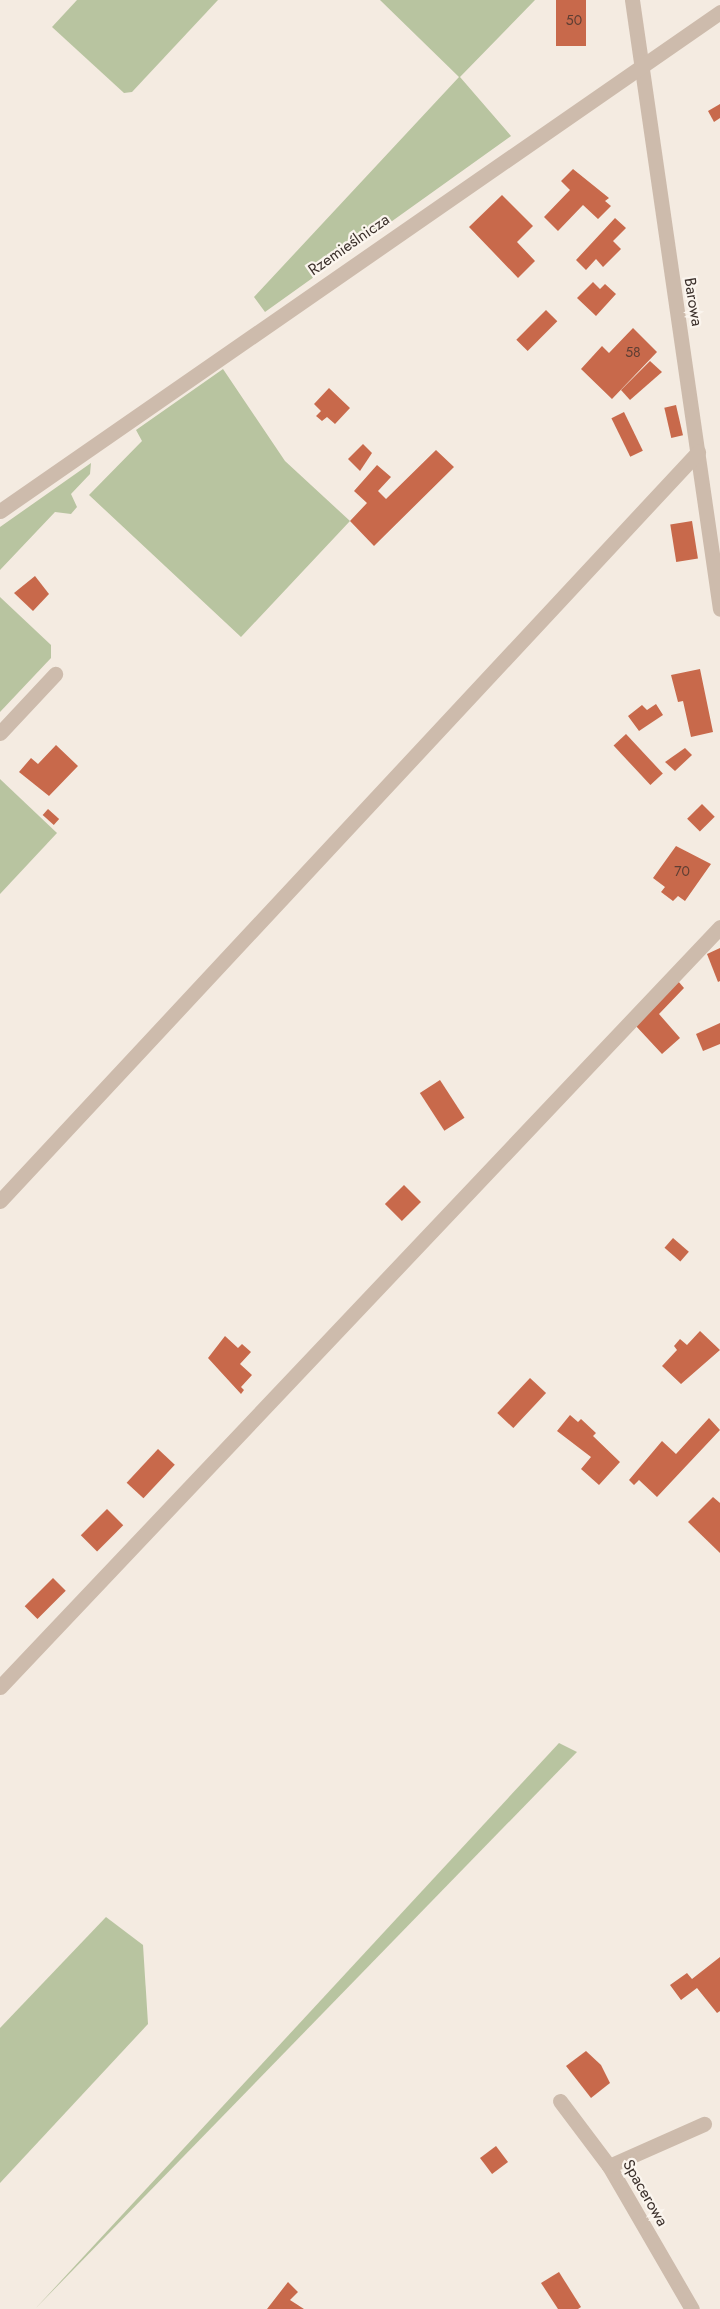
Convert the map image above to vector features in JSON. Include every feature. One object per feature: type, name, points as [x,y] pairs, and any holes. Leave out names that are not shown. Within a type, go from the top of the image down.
[{"type":"street","name":"Barowa","points":[[632,0],[720,609]]},
{"type":"street","name":"Rzemieślnicza","points":[[0,511],[641,63],[720,12]]},
{"type":"street","points":[[0,1201],[698,452]]},
{"type":"street","points":[[0,733],[55,674]]},
{"type":"street","points":[[0,1687],[720,927]]},
{"type":"street","name":"Spacerowa","points":[[560,2101],[609,2166],[692,2309]]},
{"type":"street","points":[[609,2166],[704,2124]]},
{"type":"green space","points":[[77,0],[218,0],[132,92],[124,93],[52,27]]},
{"type":"green space","points":[[380,0],[535,0],[460,77],[511,136],[265,312],[254,297],[459,77]]},
{"type":"green space","points":[[223,369],[285,461],[350,521],[241,637],[89,495],[142,441],[136,430]]},
{"type":"green space","points":[[91,463],[90,474],[71,494],[77,507],[71,514],[55,512],[0,570],[0,527]]},
{"type":"green space","points":[[0,597],[51,645],[51,658],[0,712]]},
{"type":"green space","points":[[0,779],[57,833],[0,894]]},
{"type":"green space","points":[[559,1743],[577,1752],[35,2309]]},
{"type":"green space","points":[[106,1917],[143,1945],[148,2024],[0,2183],[0,2028]]},
{"type":"building","points":[[556,0],[586,0],[586,46],[556,46]]},
{"type":"building","points":[[720,104],[720,118],[714,122],[708,111]]},
{"type":"building","points":[[573,169],[609,198],[605,201],[611,206],[598,219],[583,205],[558,231],[544,217],[570,190],[561,181]]},
{"type":"building","points":[[502,195],[533,226],[517,242],[535,261],[518,278],[469,227]]},
{"type":"building","points":[[615,218],[626,228],[613,241],[621,249],[603,267],[596,259],[586,270],[576,260]]},
{"type":"building","points":[[593,282],[600,289],[605,284],[616,294],[596,316],[577,298]]},
{"type":"building","points":[[546,310],[557,321],[528,351],[516,340]]},
{"type":"building","points":[[633,328],[657,352],[612,399],[581,369],[602,346],[609,353]]},
{"type":"building","points":[[650,361],[662,372],[630,400],[621,390]]},
{"type":"building","points":[[329,388],[350,408],[335,424],[327,417],[322,421],[316,416],[321,411],[314,404]]},
{"type":"building","points":[[676,405],[683,435],[671,438],[664,408]]},
{"type":"building","points":[[624,412],[643,451],[630,457],[611,418]]},
{"type":"building","points":[[363,444],[372,453],[360,471],[348,459]]},
{"type":"building","points":[[436,450],[454,467],[374,546],[350,521],[367,503],[354,491],[377,465],[391,477],[378,491],[386,499]]},
{"type":"building","points":[[692,521],[698,559],[676,562],[670,524]]},
{"type":"building","points":[[35,576],[49,594],[33,611],[14,593]]},
{"type":"building","points":[[700,669],[713,732],[691,737],[683,701],[678,702],[671,675]]},
{"type":"building","points":[[656,704],[663,715],[639,731],[628,716],[642,705],[647,710]]},
{"type":"building","points":[[626,734],[663,773],[650,785],[614,746]]},
{"type":"building","points":[[56,745],[78,766],[49,796],[19,772],[31,758],[38,764]]},
{"type":"building","points":[[685,748],[692,755],[675,771],[665,762]]},
{"type":"building","points":[[702,804],[715,817],[700,832],[687,819]]},
{"type":"building","points":[[48,809],[59,819],[54,825],[43,815]]},
{"type":"building","points":[[676,846],[711,864],[685,901],[678,896],[673,901],[661,892],[665,887],[653,878]]},
{"type":"building","points":[[720,948],[720,981],[718,982],[707,954]]},
{"type":"building","points":[[678,981],[684,988],[659,1014],[680,1038],[662,1054],[635,1025]]},
{"type":"building","points":[[720,1023],[720,1044],[703,1051],[696,1034]]},
{"type":"building","points":[[440,1080],[465,1118],[444,1131],[420,1093]]},
{"type":"building","points":[[404,1185],[421,1202],[402,1221],[385,1204]]},
{"type":"building","points":[[673,1238],[689,1252],[680,1262],[664,1248]]},
{"type":"building","points":[[700,1331],[720,1350],[681,1384],[662,1366],[677,1350],[674,1346],[680,1339],[687,1345]]},
{"type":"building","points":[[225,1336],[238,1348],[242,1344],[251,1352],[240,1364],[252,1375],[241,1387],[244,1390],[241,1394],[208,1358]]},
{"type":"building","points":[[530,1378],[546,1393],[513,1428],[497,1413]]},
{"type":"building","points":[[570,1415],[578,1422],[581,1419],[596,1433],[593,1436],[620,1462],[599,1485],[581,1469],[591,1457],[557,1431]]},
{"type":"building","points":[[709,1418],[720,1430],[657,1497],[639,1480],[634,1485],[629,1480],[662,1441],[676,1454]]},
{"type":"building","points":[[158,1449],[175,1465],[143,1498],[127,1483]]},
{"type":"building","points":[[713,1497],[720,1503],[720,1553],[688,1522]]},
{"type":"building","points":[[107,1509],[123,1525],[97,1551],[81,1535]]},
{"type":"building","points":[[53,1578],[66,1591],[37,1619],[25,1606]]},
{"type":"building","points":[[720,1957],[720,2011],[717,2013],[697,1988],[681,2000],[670,1985],[687,1973],[692,1979]]},
{"type":"building","points":[[586,2051],[601,2065],[610,2083],[591,2098],[566,2066]]},
{"type":"building","points":[[496,2146],[508,2162],[492,2174],[480,2158]]},
{"type":"building","points":[[559,2272],[581,2307],[578,2309],[558,2309],[541,2283]]},
{"type":"building","points":[[288,2282],[298,2292],[290,2300],[304,2309],[267,2309]]}]
